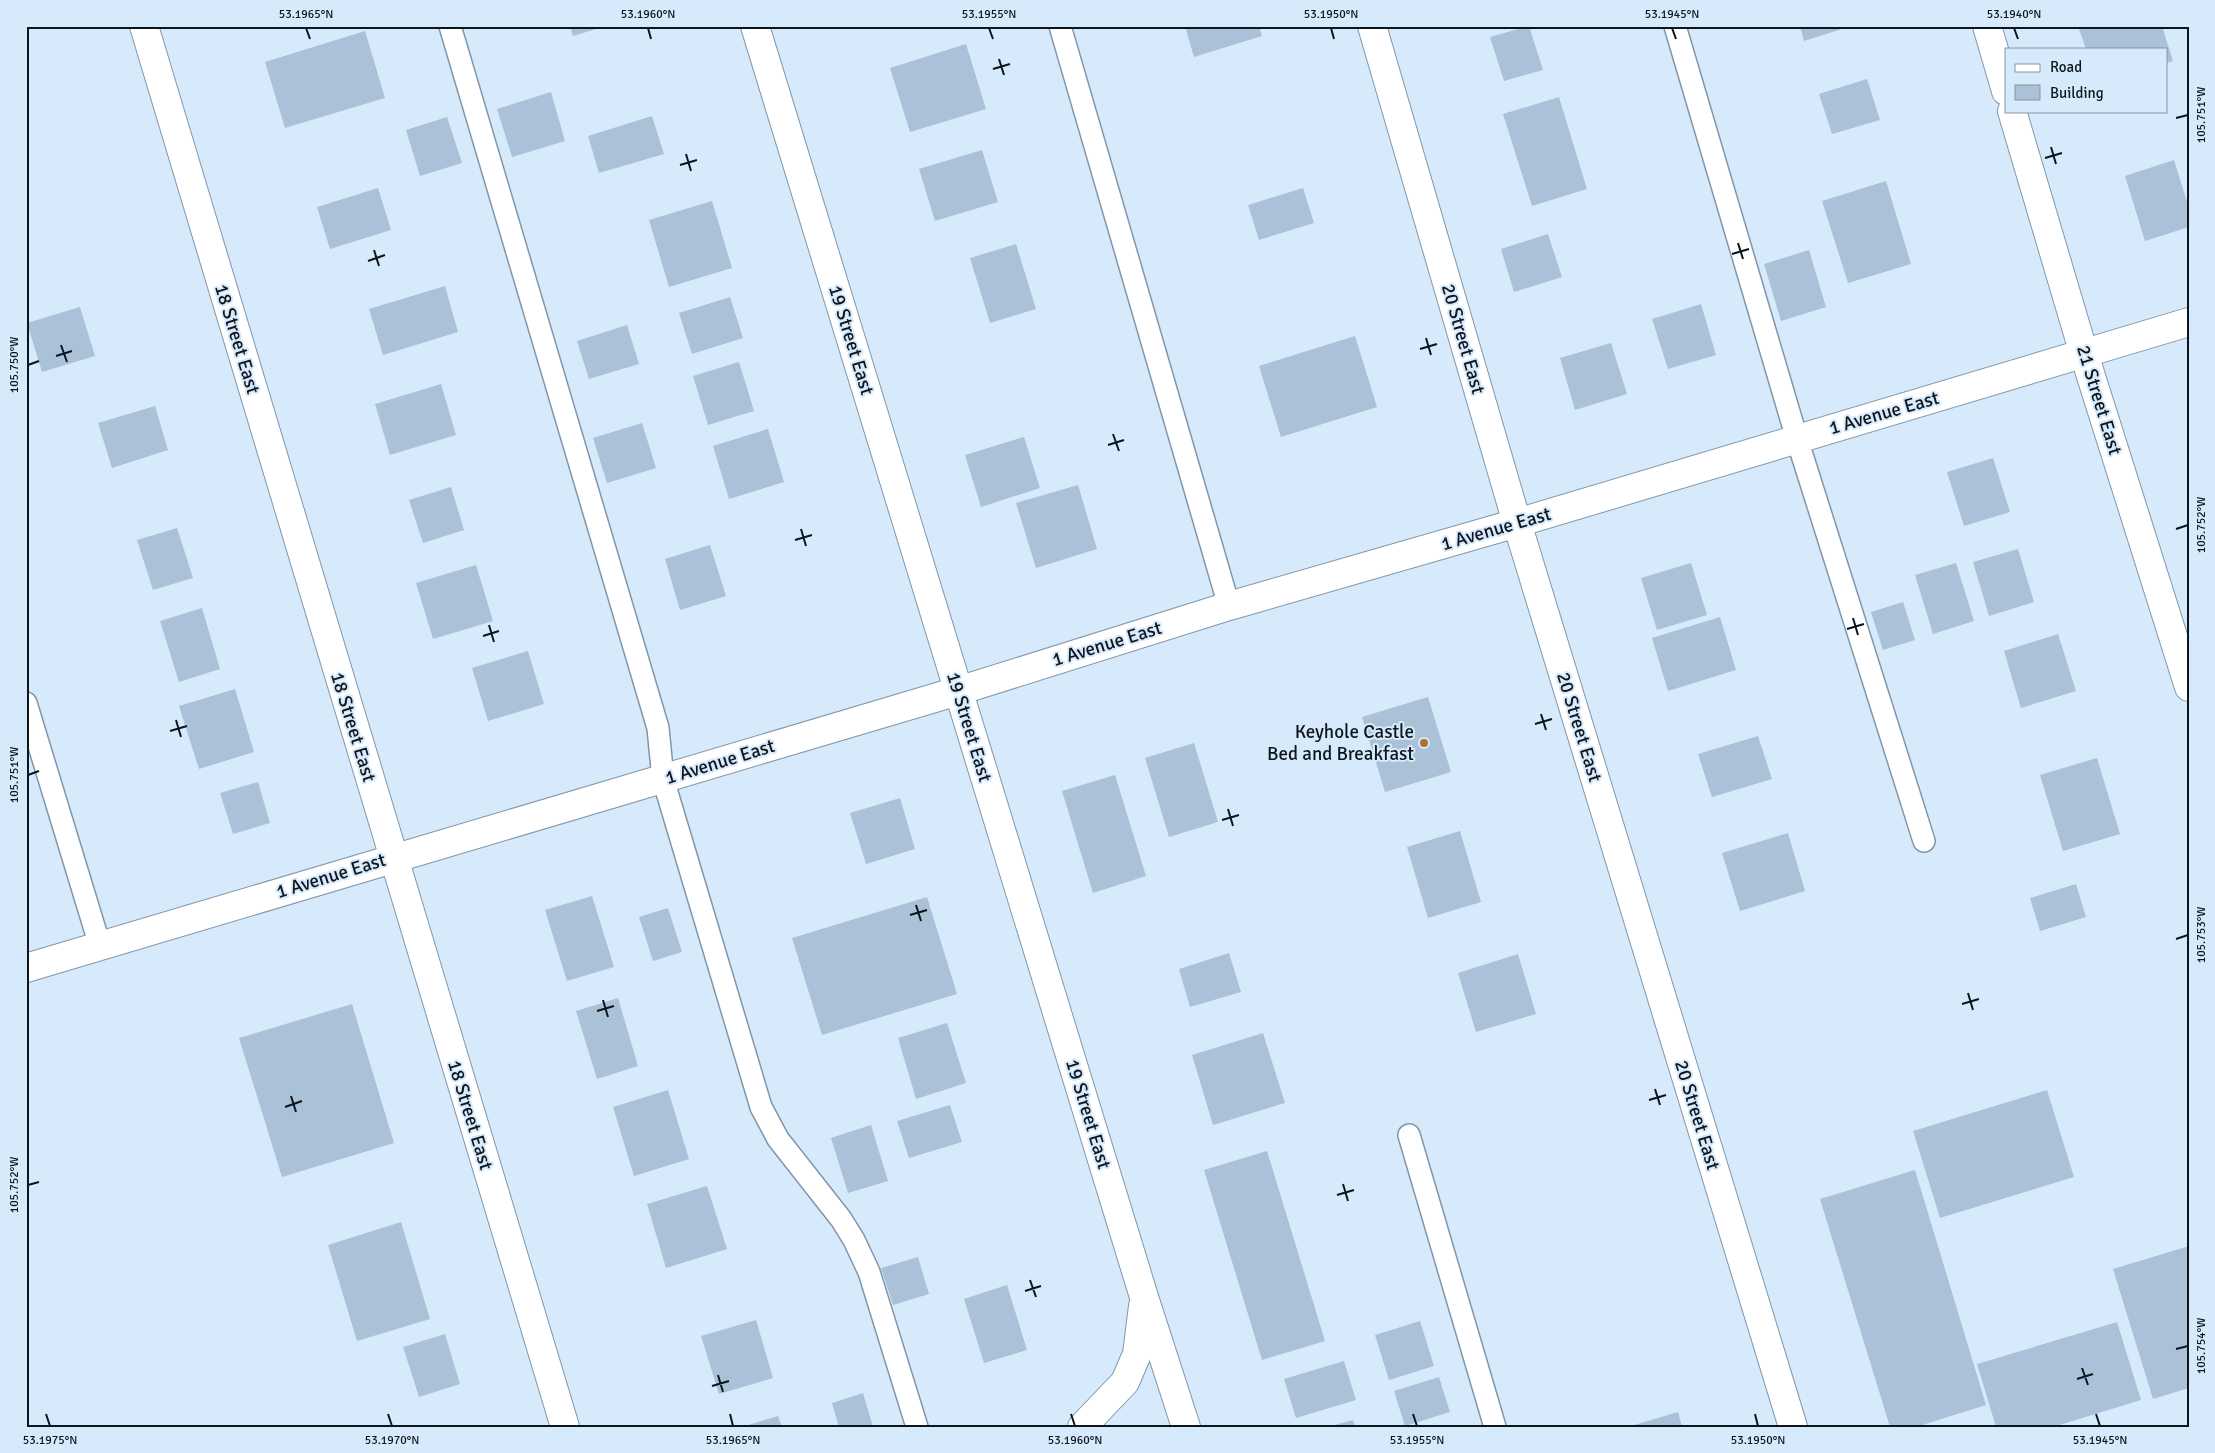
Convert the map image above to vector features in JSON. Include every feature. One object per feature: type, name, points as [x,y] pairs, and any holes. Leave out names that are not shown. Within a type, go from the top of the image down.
[{"type":"street","name":"18 Street East","points":[[144,26],[564,1427]]},
{"type":"street","name":"19 Street East","points":[[755,26],[1144,1297],[1186,1427]]},
{"type":"street","name":"20 Street East","points":[[1372,26],[1516,523],[1793,1427]]},
{"type":"street","points":[[1987,26],[2005,88]]},
{"type":"street","name":"21 Street East","points":[[2012,112],[2084,354],[2189,687]]},
{"type":"street","name":"1 Avenue East","points":[[26,968],[958,691],[1229,606],[1516,523],[2189,322]]},
{"type":"street","points":[[1082,1427],[1125,1382],[1137,1354],[1144,1297]]},
{"type":"lane","points":[[450,26],[658,728],[663,779],[761,1107],[778,1139],[841,1219],[854,1240],[869,1272],[917,1427]]},
{"type":"lane","points":[[1060,26],[1229,606]]},
{"type":"lane","points":[[1675,26],[1798,438],[1924,841]]},
{"type":"lane","points":[[26,703],[100,946]]},
{"type":"lane","points":[[1409,1135],[1495,1427]]},
{"type":"building","points":[[570,26],[603,26],[603,27],[573,36]]},
{"type":"building","points":[[1185,26],[1259,26],[1262,36],[1194,57]]},
{"type":"building","points":[[1529,26],[1543,70],[1504,81],[1490,37]]},
{"type":"building","points":[[1800,26],[1842,26],[1842,29],[1804,41]]},
{"type":"building","points":[[2087,26],[2162,26],[2173,61],[2168,62],[2168,48],[2086,48],[2079,29]]},
{"type":"building","points":[[365,31],[385,98],[285,128],[265,62]]},
{"type":"building","points":[[966,44],[986,109],[910,132],[890,68]]},
{"type":"building","points":[[1867,79],[1880,120],[1832,134],[1819,94]]},
{"type":"building","points":[[551,92],[565,141],[512,157],[497,109]]},
{"type":"building","points":[[1559,97],[1587,189],[1532,206],[1503,114]]},
{"type":"building","points":[[652,116],[664,154],[599,173],[588,136]]},
{"type":"building","points":[[447,117],[462,163],[420,176],[406,130]]},
{"type":"building","points":[[982,150],[998,202],[935,221],[919,169]]},
{"type":"building","points":[[2174,160],[2189,208],[2189,227],[2145,241],[2125,176]]},
{"type":"building","points":[[1886,181],[1911,264],[1848,283],[1822,201]]},
{"type":"building","points":[[378,188],[391,230],[330,249],[317,207]]},
{"type":"building","points":[[1303,188],[1314,223],[1259,240],[1248,205]]},
{"type":"building","points":[[712,201],[732,268],[669,287],[649,220]]},
{"type":"building","points":[[1548,234],[1562,277],[1514,292],[1501,249]]},
{"type":"building","points":[[1016,244],[1036,309],[990,323],[970,258]]},
{"type":"building","points":[[1809,250],[1826,307],[1781,321],[1764,264]]},
{"type":"building","points":[[445,286],[458,332],[383,355],[369,309]]},
{"type":"building","points":[[730,297],[743,338],[692,354],[679,313]]},
{"type":"building","points":[[1701,304],[1716,355],[1668,369],[1652,319]]},
{"type":"building","points":[[80,307],[95,356],[42,372],[27,323]]},
{"type":"building","points":[[627,325],[639,364],[589,379],[577,341]]},
{"type":"building","points":[[1355,336],[1377,407],[1281,437],[1259,366]]},
{"type":"building","points":[[1611,343],[1627,394],[1575,410],[1560,358]]},
{"type":"building","points":[[739,362],[754,411],[708,425],[693,376]]},
{"type":"building","points":[[441,384],[456,435],[390,455],[375,404]]},
{"type":"building","points":[[155,406],[168,450],[112,468],[98,423]]},
{"type":"building","points":[[642,423],[656,468],[607,483],[593,438]]},
{"type":"building","points":[[768,429],[784,482],[729,499],[713,446]]},
{"type":"building","points":[[1024,437],[1040,488],[981,507],[965,455]]},
{"type":"building","points":[[1993,458],[2010,512],[1964,526],[1947,472]]},
{"type":"building","points":[[1078,485],[1097,549],[1036,568],[1016,503]]},
{"type":"building","points":[[451,487],[464,530],[423,543],[409,500]]},
{"type":"building","points":[[177,528],[193,578],[153,590],[137,540]]},
{"type":"building","points":[[710,545],[726,596],[680,610],[665,559]]},
{"type":"building","points":[[2018,549],[2034,602],[1989,616],[1973,562]]},
{"type":"building","points":[[1691,563],[1707,615],[1657,630],[1641,578]]},
{"type":"building","points":[[1956,563],[1974,621],[1933,634],[1915,575]]},
{"type":"building","points":[[476,565],[493,621],[433,639],[416,583]]},
{"type":"building","points":[[1903,602],[1915,640],[1883,650],[1871,612]]},
{"type":"building","points":[[202,608],[220,669],[179,682],[160,621]]},
{"type":"building","points":[[1720,617],[1736,670],[1668,691],[1652,638]]},
{"type":"building","points":[[2058,634],[2076,691],[2021,708],[2004,651]]},
{"type":"building","points":[[528,651],[544,704],[488,721],[472,668]]},
{"type":"building","points":[[235,689],[254,752],[199,769],[179,706]]},
{"type":"building","points":[[1428,697],[1451,772],[1385,792],[1362,717]]},
{"type":"building","points":[[1758,736],[1772,779],[1712,797],[1698,754]]},
{"type":"building","points":[[1194,743],[1218,822],[1169,837],[1145,758]]},
{"type":"building","points":[[2097,758],[2120,834],[2063,851],[2040,775]]},
{"type":"building","points":[[1115,775],[1146,876],[1093,893],[1062,791]]},
{"type":"building","points":[[258,782],[270,823],[233,834],[220,793]]},
{"type":"building","points":[[900,798],[915,849],[866,864],[850,813]]},
{"type":"building","points":[[1460,831],[1481,902],[1428,918],[1407,847]]},
{"type":"building","points":[[1788,833],[1805,891],[1740,911],[1722,853]]},
{"type":"building","points":[[2076,884],[2086,917],[2040,931],[2030,898]]},
{"type":"building","points":[[592,896],[614,967],[567,981],[545,910]]},
{"type":"building","points":[[927,897],[957,994],[822,1035],[792,938]]},
{"type":"building","points":[[668,908],[682,952],[653,961],[639,917]]},
{"type":"building","points":[[1229,953],[1241,992],[1190,1007],[1179,969]]},
{"type":"building","points":[[1518,954],[1536,1014],[1476,1032],[1458,973]]},
{"type":"building","points":[[618,998],[638,1066],[597,1079],[576,1011]]},
{"type":"building","points":[[352,1004],[394,1143],[282,1177],[239,1038]]},
{"type":"building","points":[[947,1023],[966,1083],[916,1099],[898,1038]]},
{"type":"building","points":[[1263,1033],[1285,1103],[1213,1125],[1192,1055]]},
{"type":"building","points":[[668,1090],[689,1159],[634,1176],[613,1107]]},
{"type":"building","points":[[2047,1090],[2074,1177],[1940,1218],[1913,1131]]},
{"type":"building","points":[[950,1105],[962,1142],[909,1158],[897,1121]]},
{"type":"building","points":[[871,1125],[888,1181],[848,1193],[831,1138]]},
{"type":"building","points":[[1267,1151],[1325,1341],[1262,1360],[1204,1170]]},
{"type":"building","points":[[1915,1170],[1986,1405],[1916,1427],[1890,1427],[1820,1199]]},
{"type":"building","points":[[707,1186],[727,1249],[666,1268],[647,1204]]},
{"type":"building","points":[[401,1222],[430,1319],[357,1341],[328,1245]]},
{"type":"building","points":[[2189,1246],[2189,1388],[2153,1399],[2113,1269]]},
{"type":"building","points":[[918,1257],[929,1294],[893,1305],[881,1268]]},
{"type":"building","points":[[1007,1285],[1027,1350],[984,1363],[964,1299]]},
{"type":"building","points":[[756,1320],[773,1378],[719,1394],[701,1336]]},
{"type":"building","points":[[1420,1321],[1434,1366],[1389,1380],[1375,1335]]},
{"type":"building","points":[[2117,1322],[2141,1400],[2053,1427],[1996,1427],[1977,1364]]},
{"type":"building","points":[[445,1334],[460,1384],[419,1397],[403,1347]]},
{"type":"building","points":[[1344,1361],[1356,1400],[1296,1418],[1284,1379]]},
{"type":"building","points":[[1439,1377],[1450,1412],[1405,1426],[1394,1391]]},
{"type":"building","points":[[863,1393],[873,1427],[839,1427],[832,1403]]},
{"type":"building","points":[[1678,1412],[1682,1427],[1631,1427],[1631,1426]]},
{"type":"building","points":[[778,1416],[782,1427],[745,1427],[745,1426]]},
{"type":"building","points":[[1353,1420],[1355,1427],[1331,1426]]},
{"type":"place","name":"Keyhole Castle Bed and Breakfast","points":[[1424,743]]}]
